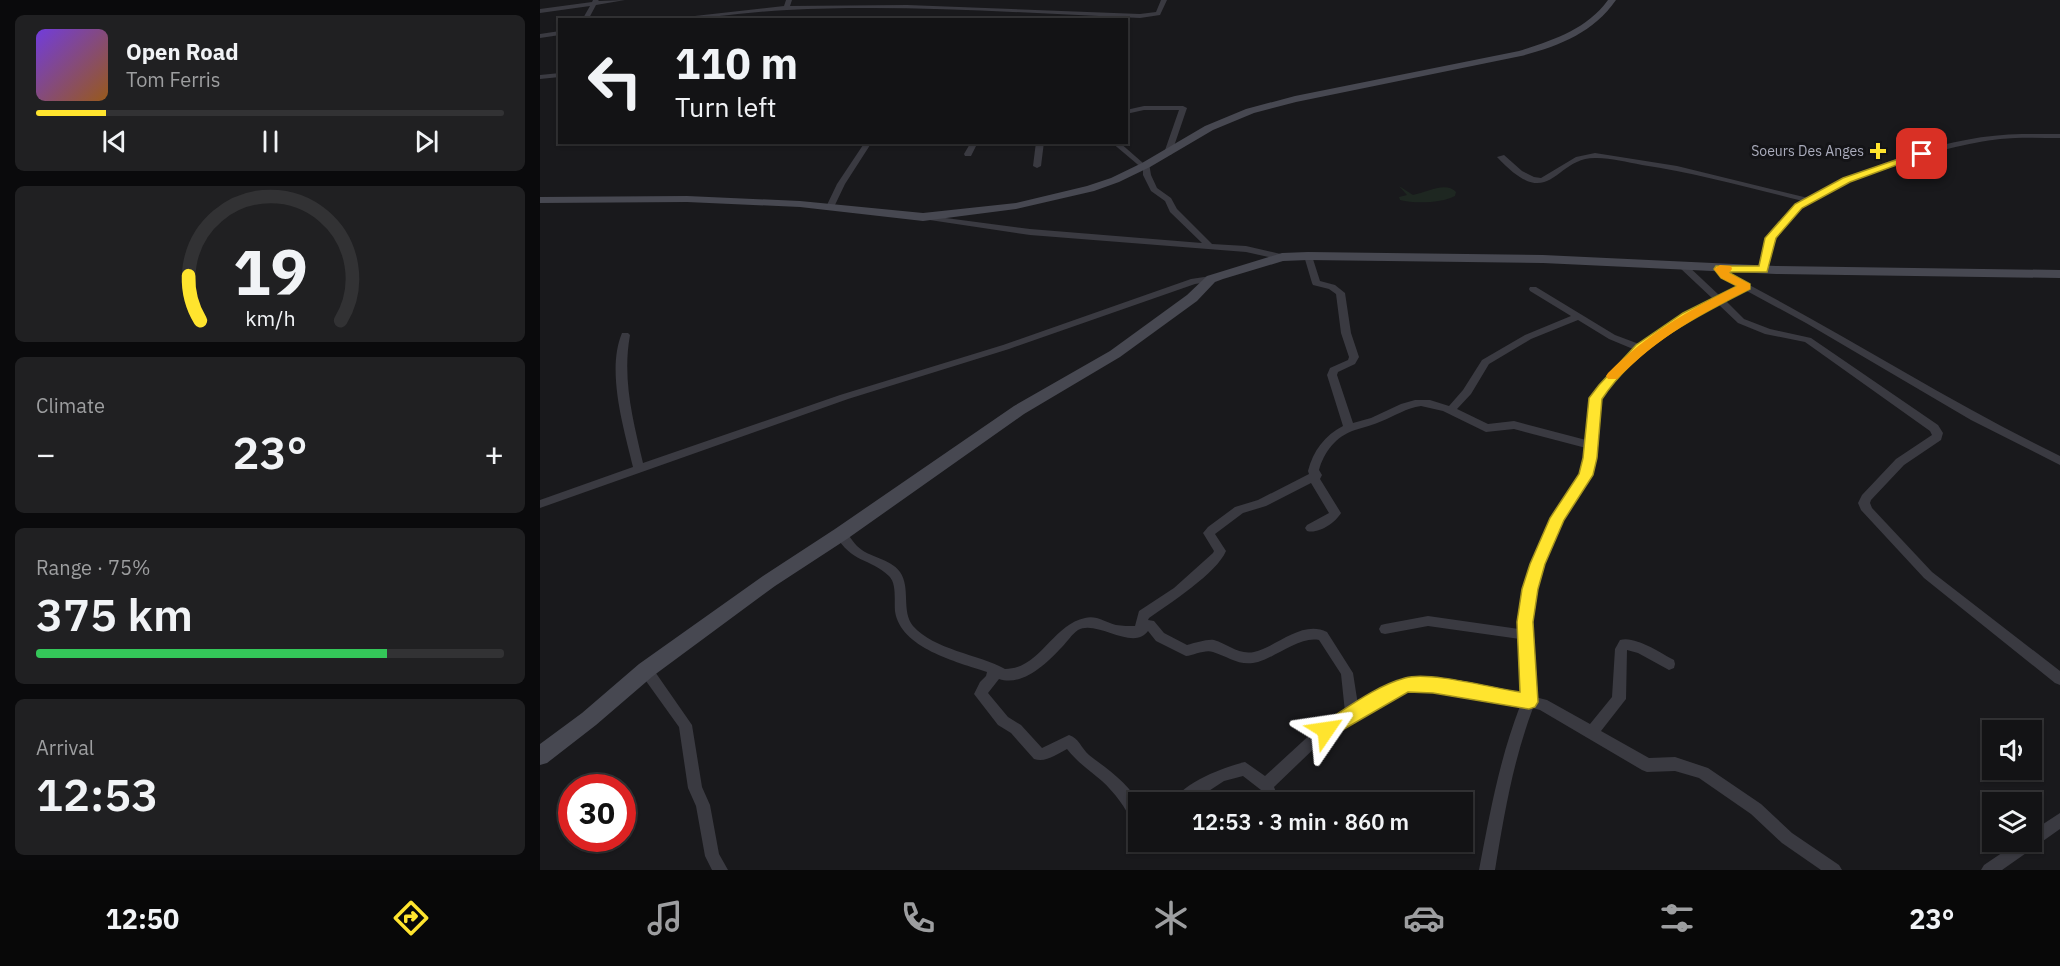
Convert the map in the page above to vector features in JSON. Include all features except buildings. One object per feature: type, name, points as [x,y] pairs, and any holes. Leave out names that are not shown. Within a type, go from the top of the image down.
[{"type":"street","points":[[540,11],[622,0]]},
{"type":"street","points":[[789,0],[792,10]]},
{"type":"street","points":[[965,9],[972,0]]},
{"type":"street","points":[[688,18],[844,6],[1151,16],[1158,14],[1164,0]]},
{"type":"street","points":[[923,217],[1041,201],[1090,189],[1144,166],[1229,118],[1272,104],[1510,56],[1545,46],[1578,32],[1598,17],[1612,0]]},
{"type":"street","points":[[586,18],[594,2]]},
{"type":"street","points":[[972,18],[979,10]]},
{"type":"street","points":[[1026,18],[1031,12]]},
{"type":"street","points":[[540,36],[558,33]]},
{"type":"street","points":[[540,78],[557,76]]},
{"type":"street","points":[[1128,112],[1144,108],[1183,108],[1168,153]]},
{"type":"street","points":[[1763,270],[1771,238],[1799,206],[1858,175],[1922,154],[2002,137],[2060,136]]},
{"type":"street","points":[[830,207],[841,184],[868,144]]},
{"type":"street","points":[[968,154],[974,144]]},
{"type":"street","points":[[1037,166],[1040,144]]},
{"type":"street","points":[[1116,144],[1144,166],[1154,189],[1209,245]]},
{"type":"street","points":[[1501,158],[1525,178],[1537,182],[1546,180],[1582,157],[1595,154],[1677,168],[1808,200]]},
{"type":"street","points":[[540,200],[687,199],[830,207],[1030,232],[1209,245],[1252,250],[1282,257]]},
{"type":"street","points":[[1308,256],[1316,283],[1332,287],[1340,293],[1346,333],[1354,357],[1352,362],[1333,370],[1332,375],[1349,427]]},
{"type":"street","points":[[540,504],[844,397],[1006,347],[1194,281],[1211,279],[1282,257],[1543,259],[1720,269],[2060,274]]},
{"type":"street","points":[[1683,266],[1741,321],[1768,332],[1808,340],[1934,428],[1938,433],[1937,437],[1900,462],[1866,498],[1864,502],[1867,510],[1928,575],[2060,679]]},
{"type":"street","points":[[1720,269],[1725,276],[1984,423],[2060,461]]},
{"type":"street","points":[[540,756],[589,719],[646,670],[769,581],[841,534],[1019,410],[1114,354],[1192,298],[1211,279]]},
{"type":"street","points":[[1487,870],[1503,782],[1514,740],[1529,702],[1525,622],[1530,589],[1557,518],[1586,475],[1596,398],[1616,372],[1640,348],[1687,316],[1746,286]]},
{"type":"street","points":[[1533,289],[1612,337],[1640,348]]},
{"type":"street","points":[[1450,411],[1467,392],[1485,362],[1528,337],[1577,317]]},
{"type":"street","points":[[625,335],[620,353],[621,387],[639,468]]},
{"type":"street","points":[[1317,475],[1313,471],[1315,464],[1327,443],[1349,427],[1371,422],[1398,409],[1418,403],[1437,405],[1486,428],[1492,429],[1506,423],[1514,424],[1590,445]]},
{"type":"street","points":[[1311,528],[1332,518],[1335,513],[1314,479],[1317,475]]},
{"type":"street","points":[[1142,628],[1143,615],[1178,592],[1218,556],[1220,551],[1209,533],[1212,530],[1239,510],[1262,503],[1317,475]]},
{"type":"street","points":[[841,534],[857,552],[896,576],[900,584],[904,622],[909,631],[940,649],[993,669],[999,674],[1007,675],[1030,669],[1073,627],[1082,623],[1103,623],[1111,629],[1140,632],[1142,628],[1150,625],[1160,637],[1186,651],[1212,645],[1232,655],[1245,658],[1271,652],[1302,636],[1317,633],[1323,636],[1347,673],[1352,714]]},
{"type":"street","points":[[1385,629],[1428,621],[1526,635]]},
{"type":"street","points":[[1591,733],[1619,699],[1621,649],[1624,644],[1649,652],[1669,664]]},
{"type":"street","points":[[993,669],[993,678],[981,694],[1003,721],[1016,729],[1039,754],[1044,754],[1068,741],[1074,745],[1083,758],[1103,772],[1128,802]]},
{"type":"street","points":[[646,670],[685,724],[686,745],[695,788],[703,805],[712,856],[720,870]]},
{"type":"street","points":[[1266,785],[1318,735],[1352,714],[1407,685],[1433,685],[1542,704],[1647,765],[1675,764],[1703,773],[1756,808],[1786,838],[1834,870]]},
{"type":"street","points":[[1195,792],[1214,778],[1233,770],[1245,769],[1266,785],[1269,792]]},
{"type":"street","points":[[2042,833],[2060,820]]},
{"type":"street","points":[[1989,870],[2015,852]]},
{"type":"shaded area","points":[[1399,186],[1413,195],[1442,187],[1456,192],[1455,196],[1443,200],[1413,202],[1400,200],[1399,197],[1407,195]]},
{"type":"slow traffic","points":[[1612,376],[1640,348],[1666,330],[1687,316],[1746,286],[1725,276],[1720,269],[1727,269]]},
{"type":"place","name":"Soeurs Des Anges","points":[[1878,151]]},
{"type":"route","points":[[1326,730],[1407,685],[1433,685],[1529,702],[1525,622],[1530,589],[1557,518],[1586,475],[1596,398],[1610,378],[1640,348],[1666,330],[1687,316],[1746,286],[1725,276],[1720,269],[1763,270],[1771,238],[1799,206],[1846,180],[1922,154]]}]
